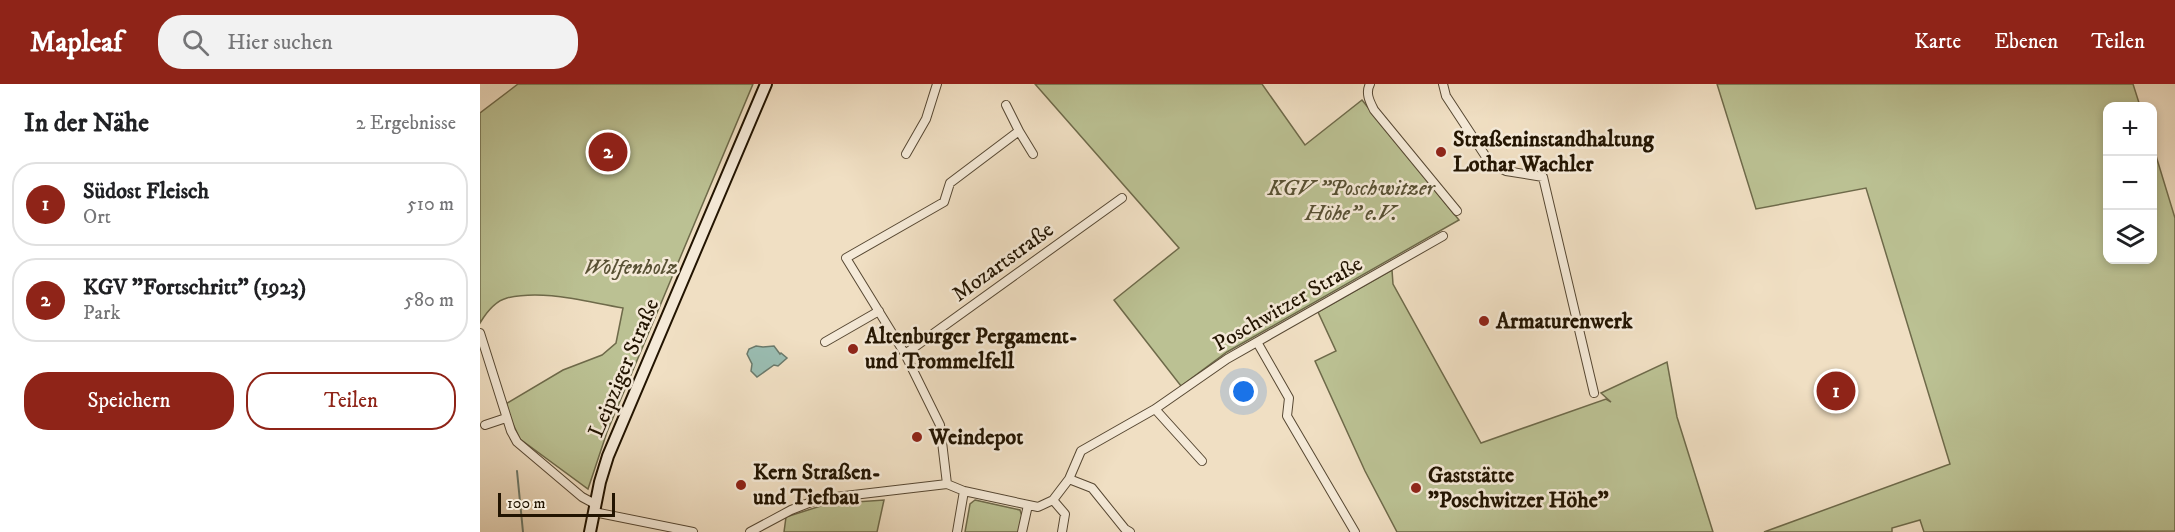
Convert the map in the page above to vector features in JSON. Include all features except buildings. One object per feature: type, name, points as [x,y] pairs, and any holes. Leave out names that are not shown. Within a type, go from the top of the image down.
[{"type":"street","name":"Leipziger Straße","points":[[590,532],[608,456],[766,84]]},
{"type":"street","points":[[906,154],[926,119],[937,84]]},
{"type":"street","points":[[1370,84],[1368,87],[1369,100],[1374,110],[1457,211]]},
{"type":"street","points":[[1443,84],[1446,96],[1490,163],[1506,171],[1543,177],[1594,393]]},
{"type":"street","points":[[1006,105],[1033,154]]},
{"type":"street","points":[[947,484],[940,425],[905,354],[846,258],[944,202],[950,183],[1019,131]]},
{"type":"street","name":"Mozartstraße","points":[[905,354],[1122,198]]},
{"type":"street","name":"Poschwitzer Straße","points":[[1053,500],[1069,478],[1081,451],[1155,409],[1227,359],[1443,236]]},
{"type":"street","points":[[825,342],[879,311]]},
{"type":"street","points":[[480,333],[506,418],[514,437],[528,453],[595,508],[693,532]]},
{"type":"street","points":[[1257,342],[1289,398],[1287,416],[1355,532]]},
{"type":"street","points":[[1155,409],[1202,461]]},
{"type":"street","points":[[485,425],[506,418]]},
{"type":"street","points":[[1069,478],[1092,488],[1125,530],[1130,532]]},
{"type":"street","points":[[750,532],[791,510],[819,499],[947,484],[964,491],[1038,507],[1053,500],[1065,514],[1062,532]]},
{"type":"street","points":[[957,532],[964,491]]},
{"type":"street","points":[[1022,532],[1028,505]]},
{"type":"green space","name":"Wolfenholz","points":[[518,84],[753,84],[607,432],[588,489],[520,439],[504,405],[563,370],[602,355],[616,343],[623,308],[565,297],[521,296],[499,302],[488,311],[480,323],[480,113]]},
{"type":"green space","name":"KGV \"Poschwitzer Höhe\" e.V.","points":[[1035,84],[1262,84],[1305,145],[1362,100],[1459,220],[1227,352],[1181,386],[1114,300],[1179,248]]},
{"type":"green space","points":[[1717,84],[2133,84],[2139,102],[2103,102],[2103,264],[2157,264],[2157,159],[2175,218],[2175,531],[1924,532],[1920,520],[1892,528],[1892,532],[1764,532],[1950,464],[1866,188],[1756,209]]},
{"type":"green space","points":[[1392,270],[1393,284],[1481,443],[1606,399],[1611,402],[1601,393],[1667,362],[1677,417],[1713,532],[1397,532],[1365,471],[1315,361],[1336,351],[1318,312]]},
{"type":"green space","points":[[884,500],[877,532],[784,532],[786,517],[827,504]]},
{"type":"green space","points":[[975,500],[1020,510],[1022,516],[1019,532],[965,532],[970,504]]},
{"type":"water","points":[[756,346],[774,346],[780,354],[787,358],[778,366],[774,365],[757,377],[751,371],[752,364],[747,354],[749,349]]},
{"type":"waterway","points":[[517,471],[523,532]]},
{"type":"place","name":"KGV \"Fortschritt\" (1923)","points":[[608,152]]},
{"type":"place","name":"Straßeninstandhaltung Lothar Wachler","points":[[1441,152]]},
{"type":"place","name":"Armaturenwerk","points":[[1484,321]]},
{"type":"place","name":"Altenburger Pergament- und Trommelfell","points":[[853,349]]},
{"type":"place","name":"Südost Fleisch","points":[[1836,391]]},
{"type":"place","name":"Weindepot","points":[[917,437]]},
{"type":"place","name":"Kern Straßen- und Tiefbau","points":[[741,485]]},
{"type":"place","name":"Gaststätte \"Poschwitzer Höhe\"","points":[[1416,488]]}]
